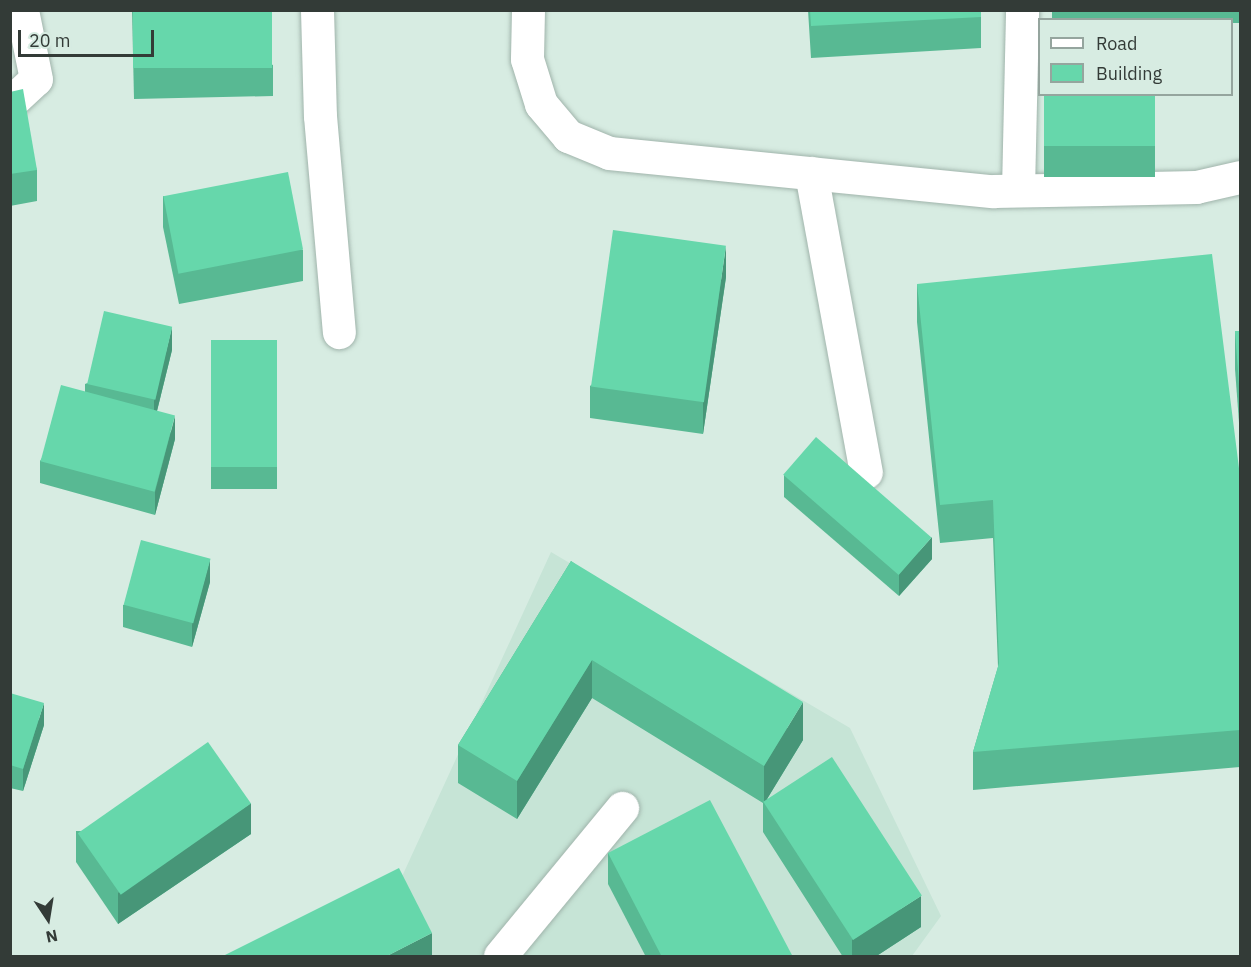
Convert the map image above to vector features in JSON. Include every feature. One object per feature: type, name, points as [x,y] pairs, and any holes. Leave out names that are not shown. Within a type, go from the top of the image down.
[{"type":"lane","points":[[10,103],[36,79],[22,10]]},
{"type":"lane","points":[[317,10],[320,116],[339,332]]},
{"type":"lane","points":[[528,10],[527,59],[541,104],[568,136],[609,153],[1018,190],[1196,187],[1240,177]]},
{"type":"lane","points":[[1018,190],[1022,10]]},
{"type":"lane","points":[[811,173],[866,472]]},
{"type":"lane","points":[[500,957],[622,808]]},
{"type":"shaded area","points":[[551,552],[850,728],[941,916],[912,956],[261,956],[399,883]]},
{"type":"building","points":[[133,10],[272,10],[272,68],[133,68]]},
{"type":"building","points":[[810,10],[981,10],[981,17],[811,26]]},
{"type":"building","points":[[23,89],[37,170],[10,174],[10,92]]},
{"type":"building","points":[[1044,96],[1155,96],[1155,146],[1044,146]]},
{"type":"building","points":[[288,172],[303,250],[178,274],[163,196]]},
{"type":"building","points":[[613,230],[726,246],[704,402],[591,386]]},
{"type":"building","points":[[1212,254],[1240,476],[1240,730],[973,752],[999,663],[993,500],[940,505],[917,284]]},
{"type":"building","points":[[104,311],[172,327],[155,400],[87,384]]},
{"type":"building","points":[[1235,331],[1240,331],[1240,398]]},
{"type":"building","points":[[211,340],[277,340],[277,467],[211,467]]},
{"type":"building","points":[[61,385],[175,416],[155,492],[41,461]]},
{"type":"building","points":[[816,437],[931,537],[899,575],[783,475]]},
{"type":"building","points":[[141,540],[211,559],[193,623],[124,605]]},
{"type":"building","points":[[571,561],[803,702],[764,766],[592,660],[517,781],[458,745]]},
{"type":"building","points":[[10,693],[44,703],[23,769],[10,765]]},
{"type":"building","points":[[208,742],[251,803],[121,895],[78,833]]},
{"type":"building","points":[[832,757],[922,895],[853,940],[763,802]]},
{"type":"building","points":[[710,800],[793,957],[662,957],[608,853]]},
{"type":"building","points":[[399,868],[432,933],[385,957],[221,957]]}]
